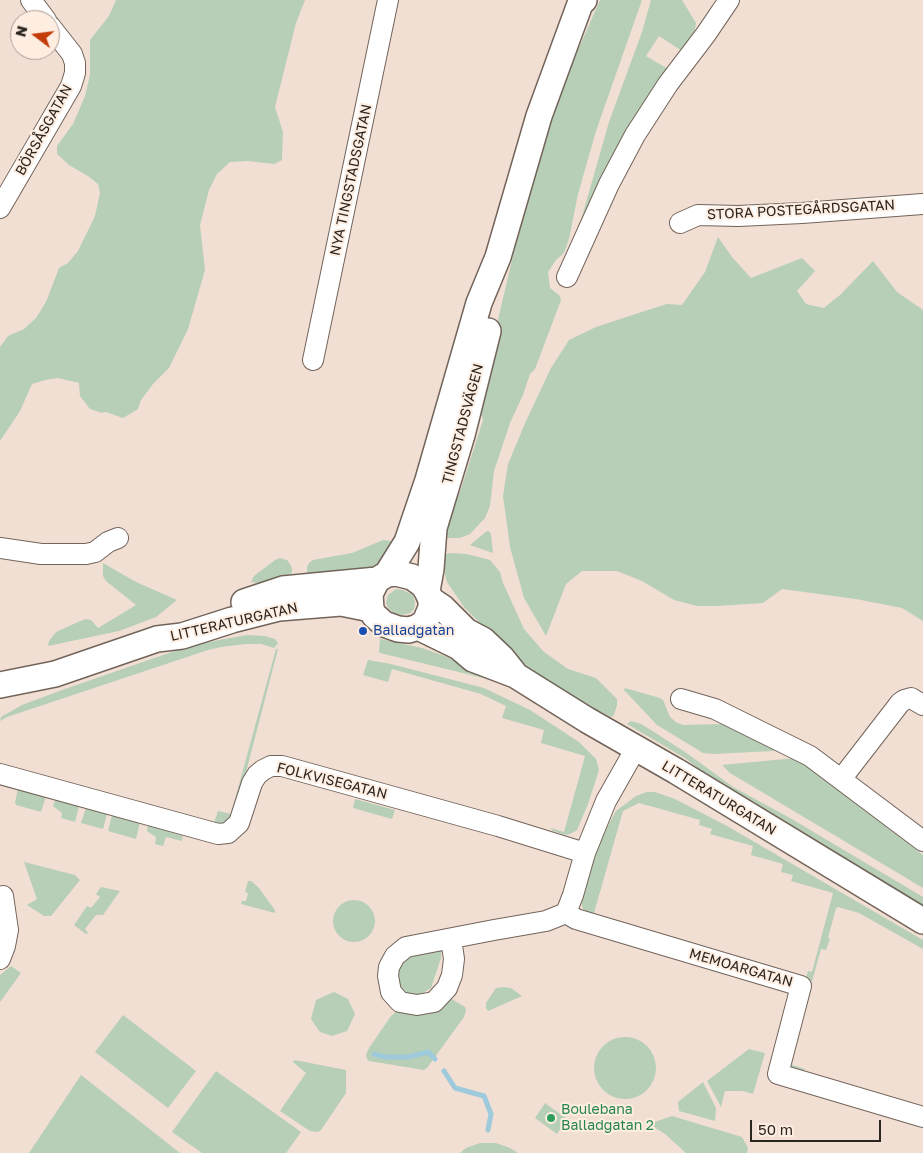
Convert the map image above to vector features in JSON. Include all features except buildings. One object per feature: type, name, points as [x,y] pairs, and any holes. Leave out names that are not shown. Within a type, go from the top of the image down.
[{"type":"street","points":[[30,0],[38,10]]},
{"type":"street","name":"NYA TINGSTADSGATAN","points":[[314,360],[388,0]]},
{"type":"street","points":[[567,277],[609,184],[635,134],[668,84],[729,0]]},
{"type":"street","name":"TINGSTADSVÄGEN","points":[[382,577],[406,542],[413,525],[428,480],[479,303],[498,257],[540,116],[581,1]]},
{"type":"street","name":"BÖRSÅSGATAN","points":[[0,208],[71,86],[75,73],[75,63],[72,54],[60,39]]},
{"type":"street","name":"STORA POSTEGÅRDSGATAN","points":[[680,223],[698,215],[738,216],[802,213],[923,204]]},
{"type":"street","name":"TINGSTADSVÄGEN","points":[[430,587],[434,528],[462,435],[494,304],[498,257]]},
{"type":"street","points":[[0,548],[41,554],[86,554],[95,552],[108,542],[118,538]]},
{"type":"street","name":"LITTERATURGATAN","points":[[157,639],[175,628],[283,589],[396,574],[412,577],[430,587],[443,608],[466,631],[483,640],[502,658],[515,675]]},
{"type":"street","points":[[371,608],[370,594],[382,577]]},
{"type":"street","points":[[418,627],[425,622],[431,608],[430,587]]},
{"type":"street","name":"LITTERATURGATAN","points":[[0,685],[55,674],[157,639],[182,636],[232,620],[279,608],[341,603],[371,608],[374,615],[391,627],[409,630],[418,627],[459,647],[473,659],[515,675],[923,921]]},
{"type":"street","points":[[842,778],[900,703],[911,698],[923,705]]},
{"type":"street","points":[[681,700],[715,709],[810,756],[842,778],[923,841]]},
{"type":"street","points":[[451,939],[546,921],[566,913],[585,852],[606,801],[636,748]]},
{"type":"street","name":"FOLKVISEGATAN","points":[[0,774],[223,834],[228,833],[239,823],[252,782],[257,775],[271,766],[282,766],[585,852]]},
{"type":"street","points":[[0,959],[8,930],[1,892]]},
{"type":"street","name":"MEMOARGATAN","points":[[566,913],[576,919],[801,986],[778,1074],[923,1117]]},
{"type":"green space","points":[[116,0],[305,0],[296,23],[275,107],[283,132],[282,160],[274,164],[248,161],[230,162],[217,174],[209,190],[200,225],[205,270],[188,329],[169,368],[153,384],[141,400],[138,409],[123,418],[106,412],[102,413],[90,409],[80,396],[79,383],[58,378],[45,380],[32,384],[20,411],[0,441],[0,347],[8,336],[24,329],[36,318],[46,302],[59,268],[68,263],[78,251],[95,216],[100,193],[98,184],[69,165],[57,154],[57,146],[73,124],[85,96],[90,75],[90,40],[109,16]]},
{"type":"green space","points":[[600,0],[642,0],[596,131],[578,194],[569,239],[564,253],[556,260],[548,272],[550,288],[560,296],[561,300],[535,369],[530,374],[510,423],[494,471],[490,506],[485,518],[470,534],[460,538],[448,538],[445,534],[449,518],[461,489],[483,420],[482,416],[476,414],[522,217],[551,120],[567,75]]},
{"type":"green space","points":[[651,0],[682,0],[696,23],[694,35],[682,51],[659,36],[646,56],[668,69],[579,227],[609,122],[642,32]]},
{"type":"green space","points":[[718,237],[732,257],[751,278],[802,258],[815,271],[797,291],[806,304],[824,308],[840,295],[873,261],[897,292],[923,310],[923,621],[902,608],[856,599],[782,589],[763,603],[697,606],[674,600],[642,581],[617,571],[582,571],[566,584],[546,636],[524,598],[510,547],[503,496],[508,464],[551,368],[569,340],[596,327],[667,304],[682,305],[705,272]]},
{"type":"green space","points":[[487,531],[491,535],[493,553],[470,545]]},
{"type":"green space","points":[[383,540],[398,542],[388,555],[372,568],[359,573],[307,576],[307,567],[313,560],[352,553]]},
{"type":"green space","points":[[450,553],[467,554],[490,560],[500,572],[503,583],[524,629],[544,652],[568,669],[596,678],[617,699],[614,715],[611,717],[576,699],[542,679],[517,661],[464,607],[447,582],[441,558]]},
{"type":"green space","points":[[280,558],[287,560],[292,568],[292,573],[269,581],[251,582],[254,576]]},
{"type":"green space","points":[[103,563],[136,582],[177,600],[156,617],[119,631],[48,646],[49,641],[56,632],[86,619],[91,620],[98,628],[136,605],[106,581],[103,576]]},
{"type":"green space","points":[[396,589],[413,595],[414,609],[410,613],[402,615],[394,613],[388,608],[386,603],[388,595]]},
{"type":"green space","points":[[247,635],[265,636],[275,639],[278,643],[274,648],[261,644],[246,644],[208,650],[7,717],[0,721],[1,717],[22,705],[62,690],[192,645]]},
{"type":"green space","points":[[380,639],[422,648],[450,658],[496,681],[380,653]]},
{"type":"green space","points":[[276,649],[278,649],[233,819],[220,826],[214,823],[218,811],[231,814]]},
{"type":"green space","points":[[368,660],[391,664],[484,688],[530,710],[579,742],[596,759],[599,770],[577,830],[566,835],[553,831],[550,828],[564,832],[585,756],[541,743],[544,730],[502,718],[506,706],[481,694],[392,669],[388,682],[363,675]]},
{"type":"green space","points":[[625,688],[663,700],[670,717],[677,723],[684,725],[723,724],[776,749],[773,751],[703,753],[657,725],[624,690]]},
{"type":"green space","points":[[631,721],[651,730],[733,787],[790,818],[923,897],[923,908],[726,791],[685,758],[627,724]]},
{"type":"green space","points":[[796,758],[923,855],[923,888],[730,773],[722,765]]},
{"type":"green space","points":[[18,788],[46,796],[41,812],[16,805]]},
{"type":"green space","points":[[647,792],[655,792],[675,799],[727,826],[923,940],[923,949],[859,913],[836,908],[828,938],[830,939],[826,950],[821,949],[789,1064],[805,1069],[804,1073],[795,1073],[783,1059],[808,971],[812,972],[833,893],[791,881],[793,875],[781,872],[783,864],[751,855],[753,846],[710,834],[712,829],[699,825],[700,820],[639,803],[623,811],[594,913],[608,918],[607,920],[588,914],[583,909],[581,901],[593,861],[606,829],[616,811],[636,796]]},
{"type":"green space","points":[[56,799],[79,806],[75,822],[61,818],[62,813],[53,806]]},
{"type":"green space","points":[[355,799],[395,810],[392,819],[353,808]]},
{"type":"green space","points":[[86,808],[107,814],[103,829],[81,823]]},
{"type":"green space","points":[[112,815],[140,822],[136,839],[108,831]]},
{"type":"green space","points":[[148,825],[183,836],[182,841],[166,837],[163,846],[155,844],[156,837],[147,831]]},
{"type":"green space","points":[[24,862],[75,875],[80,880],[51,916],[44,916],[27,905],[37,899]]},
{"type":"green space","points":[[248,881],[251,881],[258,887],[275,910],[275,913],[241,904],[242,901],[246,901],[248,893],[245,892]]},
{"type":"green space","points":[[101,887],[120,891],[103,915],[96,915],[85,929],[88,933],[86,934],[74,925],[87,906],[91,908],[100,897],[96,894]]},
{"type":"green space","points":[[350,900],[358,900],[369,906],[375,921],[369,936],[358,942],[350,942],[339,936],[333,925],[333,917],[339,906]]},
{"type":"green space","points":[[441,950],[441,958],[431,988],[421,994],[412,996],[404,992],[397,985],[395,970],[405,957]]},
{"type":"green space","points":[[11,966],[21,973],[0,1002],[0,975]]},
{"type":"green space","points":[[496,988],[511,988],[522,996],[488,1011],[486,1003]]},
{"type":"green space","points":[[334,992],[348,999],[355,1014],[347,1031],[332,1036],[320,1032],[311,1019],[316,1000]]},
{"type":"green space","points":[[450,998],[465,1007],[464,1017],[427,1068],[424,1070],[369,1061],[367,1059],[366,1055],[369,1048],[391,1016],[397,1011],[415,1014]]},
{"type":"green space","points":[[123,1015],[196,1071],[168,1108],[95,1052]]},
{"type":"green space","points":[[625,1037],[637,1040],[647,1046],[653,1056],[656,1068],[653,1080],[647,1090],[637,1096],[625,1099],[613,1096],[603,1090],[597,1080],[594,1068],[597,1056],[603,1046],[613,1040]]},
{"type":"green space","points":[[749,1049],[765,1053],[753,1094],[743,1091],[725,1091],[721,1107],[707,1081]]},
{"type":"green space","points":[[294,1060],[346,1070],[346,1093],[318,1132],[310,1131],[280,1111],[306,1073],[293,1062]]},
{"type":"green space","points":[[216,1071],[301,1132],[286,1153],[202,1153],[172,1132]]},
{"type":"green space","points":[[81,1075],[180,1153],[29,1153]]},
{"type":"green space","points":[[703,1082],[716,1108],[715,1121],[679,1111],[678,1102]]},
{"type":"green space","name":"Boulebana Balladgatan 2","points":[[545,1103],[567,1119],[557,1134],[535,1118]]},
{"type":"green space","points":[[672,1116],[742,1137],[748,1148],[747,1153],[686,1153],[665,1134],[649,1124]]},
{"type":"green space","points":[[480,1143],[496,1143],[518,1153],[460,1153],[466,1148]]},
{"type":"waterway","points":[[374,1054],[385,1057],[408,1057],[428,1052],[435,1059]]},
{"type":"waterway","points":[[444,1071],[455,1088],[484,1096],[491,1114],[488,1130]]},
{"type":"place","name":"Balladgatan","points":[[363,631]]},
{"type":"place","name":"Boulebana Balladgatan 2","points":[[551,1118]]}]
